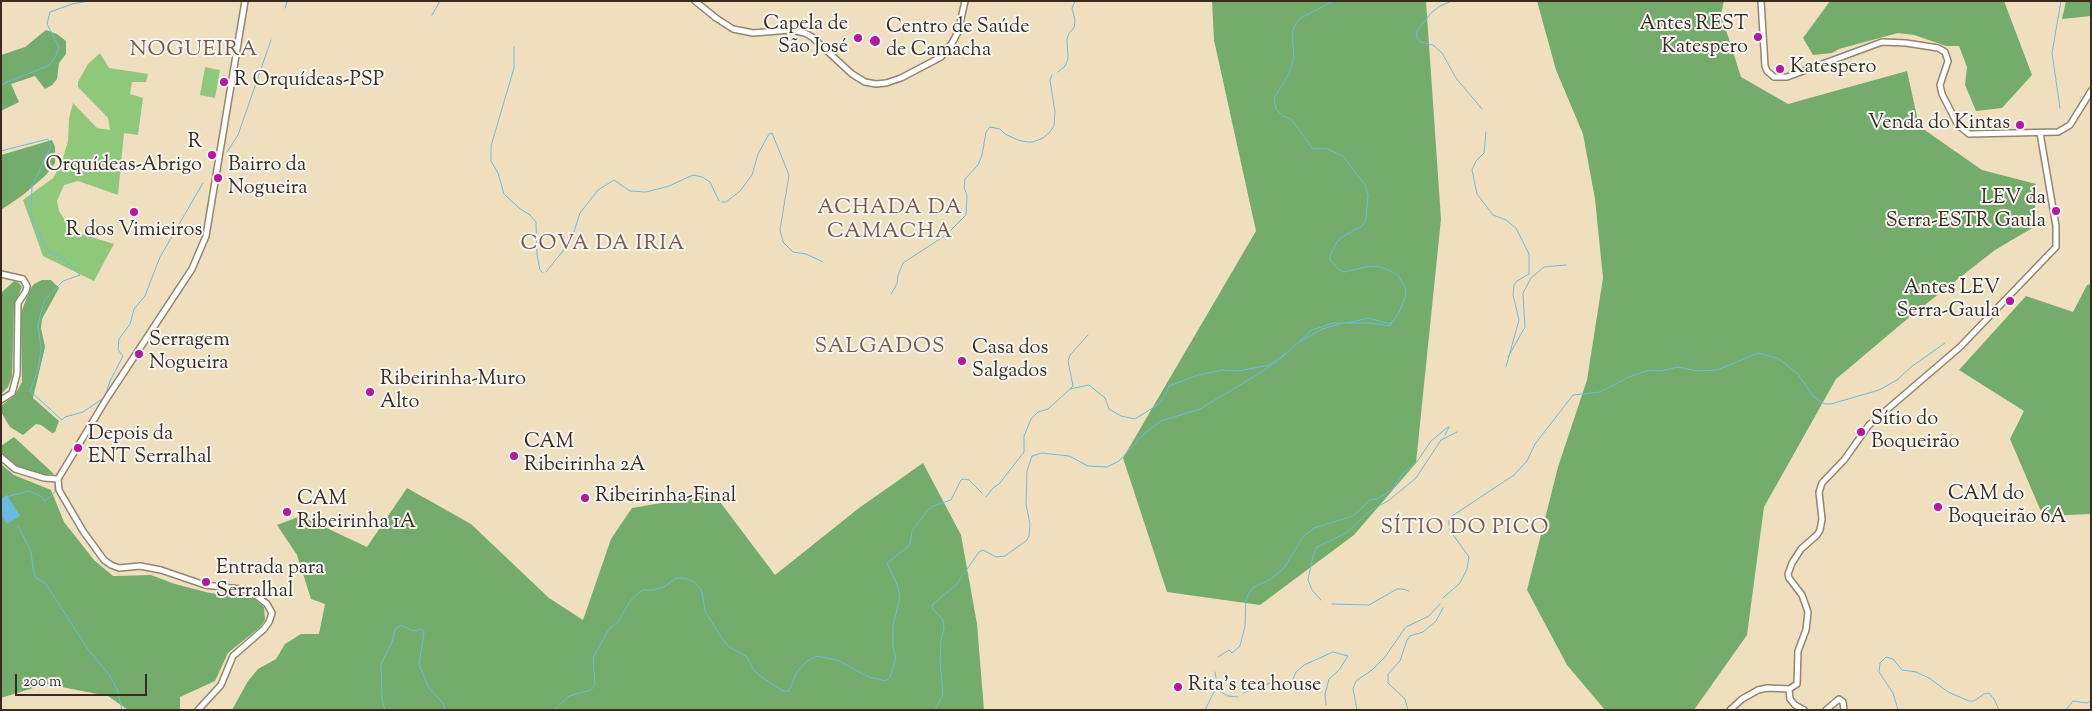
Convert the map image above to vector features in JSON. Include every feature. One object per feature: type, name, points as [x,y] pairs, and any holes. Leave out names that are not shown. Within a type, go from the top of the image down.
[{"type":"main road","points":[[198,710],[221,684],[233,656],[264,629],[269,622],[272,613],[267,604],[250,590],[205,584],[161,570],[140,566],[119,568],[111,565],[104,560],[83,531],[59,490],[57,479],[192,269],[206,236],[245,1]]},
{"type":"main road","points":[[695,1],[733,29],[753,33],[791,30],[805,33],[812,37],[852,74],[865,82],[876,84],[901,78],[941,57],[958,32],[965,1]]},
{"type":"main road","points":[[1761,1],[1765,66],[1767,71],[1774,77],[1787,77],[1882,42],[1906,43],[1938,48],[1945,52],[1948,61],[1941,81],[1941,90],[1961,129],[1969,134],[2058,132],[2067,127],[2091,91]]},
{"type":"main road","points":[[1730,710],[1742,699],[1758,690],[1767,688],[1788,689],[1795,686],[1799,680],[1798,651],[1806,630],[1808,612],[1802,595],[1788,574],[1792,563],[1801,549],[1820,530],[1822,519],[1819,492],[1822,483],[1844,460],[1869,425],[1960,347],[2056,247],[2056,226],[2040,133]]},
{"type":"main road","points":[[1,274],[23,279],[27,286],[18,303],[17,374],[12,393],[1,400]]},
{"type":"main road","points":[[1,457],[15,469],[44,478],[57,479]]},
{"type":"main road","points":[[1788,689],[1790,699],[1794,705],[1804,710]]},
{"type":"main road","points":[[1826,710],[1839,699],[1843,702],[1844,710]]},
{"type":"green space","points":[[1212,1],[1426,1],[1441,219],[1416,463],[1354,535],[1260,605],[1167,592],[1123,458],[1256,231],[1214,40]]},
{"type":"green space","points":[[1537,1],[1724,1],[1721,14],[1741,77],[1788,104],[1907,71],[1919,126],[1982,170],[2036,184],[2034,227],[1995,250],[1912,315],[1836,379],[1764,507],[1747,635],[1694,710],[1605,710],[1567,665],[1527,590],[1558,467],[1587,380],[1603,278],[1595,199],[1583,134],[1556,70]]},
{"type":"green space","points":[[1830,1],[2004,1],[2032,75],[2002,108],[1976,111],[1965,85],[1967,67],[1959,46],[1946,46],[1914,35],[1898,33],[1839,49],[1832,53],[1813,55],[1803,38]]},
{"type":"green space","points":[[2066,1],[2091,1],[2091,16],[2062,19]]},
{"type":"green space","points":[[46,30],[57,34],[66,41],[66,54],[59,63],[57,79],[45,89],[35,76],[11,84],[19,102],[1,111],[1,55],[25,47]]},
{"type":"green space","points":[[100,53],[109,68],[148,74],[146,82],[132,82],[130,94],[143,98],[138,135],[124,133],[118,195],[78,181],[64,185],[57,201],[59,211],[72,231],[114,244],[94,281],[43,256],[23,200],[53,178],[61,165],[68,141],[69,119],[73,103],[97,128],[110,130],[108,118],[78,87],[78,82],[88,64]]},
{"type":"green space","points":[[205,67],[220,70],[215,98],[200,95]]},
{"type":"green space","points":[[52,140],[55,147],[55,163],[46,175],[23,195],[1,210],[1,155]]},
{"type":"green space","points":[[42,280],[51,280],[59,288],[42,319],[41,328],[45,347],[33,398],[59,421],[55,432],[52,433],[41,425],[36,424],[23,435],[10,427],[1,412],[1,406],[15,395],[22,382],[21,313],[30,289],[34,284]]},
{"type":"green space","points":[[14,281],[22,287],[14,305],[12,377],[8,387],[1,394],[1,293]]},
{"type":"green space","points":[[2091,284],[2091,514],[2043,516],[2010,439],[2024,411],[1959,370],[2026,296],[2073,312],[2087,285]]},
{"type":"green space","points":[[14,437],[54,474],[44,475],[17,467],[1,453],[1,446]]},
{"type":"green space","points":[[923,463],[961,535],[977,624],[984,710],[232,710],[248,681],[258,669],[276,659],[285,644],[301,634],[319,634],[325,604],[311,599],[297,555],[277,525],[301,516],[367,547],[407,488],[471,524],[549,598],[583,620],[611,539],[632,508],[714,494],[775,575],[859,508]]},
{"type":"green space","points":[[1,464],[14,475],[51,490],[64,522],[94,560],[113,576],[151,575],[175,584],[210,593],[253,598],[264,607],[265,620],[260,627],[228,653],[215,681],[180,697],[180,710],[128,710],[108,696],[46,684],[1,698]]},
{"type":"water","points":[[7,495],[20,516],[7,524],[1,514],[1,499]]},
{"type":"waterway","points":[[1,86],[48,66],[55,58],[59,47],[47,24],[50,12],[72,4],[89,1]]},
{"type":"waterway","points":[[432,15],[440,1]]},
{"type":"waterway","points":[[1058,72],[1065,66],[1068,59],[1067,39],[1069,33],[1074,28],[1075,20],[1072,8],[1075,1]]},
{"type":"waterway","points":[[935,710],[943,695],[940,660],[944,628],[943,620],[932,608],[933,604],[956,585],[979,552],[983,550],[996,557],[1005,556],[1027,540],[1030,524],[1026,504],[1027,471],[1032,456],[1042,453],[1069,456],[1088,466],[1107,467],[1119,461],[1145,433],[1161,421],[1200,409],[1255,376],[1279,360],[1312,330],[1334,323],[1371,323],[1390,326],[1399,312],[1405,298],[1406,289],[1398,275],[1381,267],[1369,266],[1345,272],[1339,270],[1330,259],[1337,242],[1342,237],[1362,226],[1366,220],[1368,195],[1365,185],[1343,156],[1325,148],[1313,149],[1291,119],[1283,116],[1276,109],[1274,98],[1289,74],[1294,57],[1292,33],[1295,25],[1301,18],[1333,1]]},
{"type":"waterway","points":[[1452,1],[1440,6],[1431,13],[1417,31],[1417,38],[1420,42],[1433,45],[1442,53],[1456,78],[1482,109]]},
{"type":"waterway","points":[[2060,108],[2052,53],[2061,1]]},
{"type":"waterway","points":[[285,8],[287,2]]},
{"type":"waterway","points":[[227,152],[238,135],[271,40]]},
{"type":"waterway","points":[[504,194],[498,173],[491,161],[491,146],[514,68],[514,47]]},
{"type":"waterway","points":[[891,294],[897,284],[898,275],[903,263],[946,235],[966,215],[967,196],[964,187],[965,179],[978,165],[982,155],[986,132],[990,127],[1000,129],[1005,134],[1027,142],[1043,138],[1049,133],[1054,126],[1055,112],[1050,80],[1052,75]]},
{"type":"waterway","points":[[1486,132],[1484,153],[1476,161],[1472,170],[1477,194],[1493,215],[1506,220],[1516,228],[1529,254],[1529,274],[1514,285],[1513,295],[1519,320],[1506,367]]},
{"type":"waterway","points":[[722,202],[726,202],[740,191],[752,175],[758,154],[769,134],[772,133],[789,175],[780,230],[783,242],[793,252],[806,254],[823,262]]},
{"type":"waterway","points":[[1,151],[48,139],[51,146],[32,186],[31,216],[48,251],[63,258],[80,275],[63,281],[44,301],[38,325],[41,349],[38,370],[30,391],[62,420],[65,417],[83,412],[105,397]]},
{"type":"waterway","points":[[546,272],[571,241],[580,213],[598,190],[614,180],[630,191],[646,192],[669,186],[693,175],[702,177],[710,182],[719,201]]},
{"type":"waterway","points":[[105,396],[110,381],[123,356],[118,350],[119,339],[130,324],[134,309],[145,296],[160,257],[203,183]]},
{"type":"waterway","points":[[505,195],[536,222],[537,255],[540,270],[543,273]]},
{"type":"waterway","points":[[1508,357],[1525,327],[1523,293],[1531,278],[1544,267],[1566,265]]},
{"type":"waterway","points":[[1347,323],[1369,318],[1390,324],[1392,321]]},
{"type":"waterway","points":[[1301,341],[1322,329],[1340,324]]},
{"type":"waterway","points":[[1070,389],[1073,386],[1068,361],[1070,355],[1088,335]]},
{"type":"waterway","points":[[1449,525],[1449,518],[1514,475],[1527,461],[1535,444],[1573,395],[1600,392],[1629,377],[1649,370],[1660,371],[1678,367],[1697,371],[1717,370],[1758,353],[1779,359],[1797,373],[1814,397],[1825,404],[1831,404],[1879,390],[1897,380],[1911,367],[1945,343]]},
{"type":"waterway","points":[[986,497],[999,484],[1024,452],[1024,436],[1031,419],[1038,412],[1048,409],[1070,389],[1089,385],[1105,398],[1109,409],[1121,416],[1135,419],[1159,404],[1169,386],[1198,375],[1223,370],[1239,371],[1269,365],[1286,353]]},
{"type":"waterway","points":[[67,460],[102,401]]},
{"type":"waterway","points":[[1218,657],[1229,650],[1232,653],[1240,646],[1245,626],[1246,600],[1249,593],[1254,587],[1271,579],[1284,568],[1303,537],[1314,528],[1353,516],[1370,500],[1377,499],[1393,489],[1402,474],[1416,463],[1431,441],[1448,427]]},
{"type":"waterway","points":[[1445,435],[1449,427]]},
{"type":"waterway","points":[[1321,600],[1312,590],[1308,580],[1317,547],[1346,533],[1371,510],[1388,501],[1416,478],[1441,440],[1457,432]]},
{"type":"waterway","points":[[554,710],[569,696],[591,690],[595,685],[593,658],[609,629],[618,622],[630,601],[642,590],[664,587],[676,578],[685,578],[694,582],[702,591],[705,611],[728,646],[747,657],[753,669],[760,676],[783,691],[789,691],[797,672],[806,662],[816,656],[837,660],[869,677],[886,681],[890,677],[896,658],[893,647],[893,626],[900,597],[897,584],[887,563],[910,545],[912,531],[928,510],[933,506],[951,500],[961,480],[969,480],[982,493]]},
{"type":"waterway","points":[[6,497],[29,491],[42,497],[45,501],[55,492],[55,481]]},
{"type":"waterway","points":[[18,526],[31,551],[36,578],[46,584],[87,648],[110,676],[117,689],[122,710]]},
{"type":"waterway","points":[[1443,598],[1460,583],[1467,569],[1469,557],[1449,529]]},
{"type":"waterway","points":[[1332,604],[1369,605],[1397,589],[1409,591]]},
{"type":"waterway","points":[[1406,627],[1429,616],[1440,604]]},
{"type":"waterway","points":[[1408,710],[1405,699],[1388,683],[1388,674],[1400,661],[1410,636],[1423,632],[1436,621],[1443,608]]},
{"type":"waterway","points":[[385,710],[382,699],[381,664],[392,642],[395,629],[401,625],[413,631],[422,629],[424,633],[419,665],[429,688],[443,703],[445,710]]},
{"type":"waterway","points":[[1357,710],[1353,689],[1356,681],[1372,670],[1385,657],[1405,628]]},
{"type":"waterway","points":[[1243,693],[1273,682],[1291,684],[1296,672],[1304,665],[1333,652],[1348,656],[1339,670],[1329,679],[1325,694],[1326,705]]},
{"type":"waterway","points":[[1898,710],[1893,693],[1879,672],[1880,663],[1886,657],[1893,659],[1902,670],[1916,672],[1929,678],[1948,692],[1969,701],[1974,701],[1989,693],[1999,710]]},
{"type":"waterway","points":[[1215,672],[1216,678]]},
{"type":"waterway","points":[[1216,689],[1228,696],[1238,697]]},
{"type":"waterway","points":[[1205,710],[1215,690]]},
{"type":"waterway","points":[[2066,710],[2073,701],[2087,703],[2091,701]]},
{"type":"place","name":"Antes REST Katespero","points":[[1758,37]]},
{"type":"place","name":"Capela de São José","points":[[858,38]]},
{"type":"place","name":"Centro de Saúde de Camacha","points":[[875,41]]},
{"type":"place","name":"Katespero","points":[[1780,69]]},
{"type":"place","name":"R Orquídeas-PSP","points":[[224,82]]},
{"type":"place","name":"Venda do Kintas","points":[[2020,125]]},
{"type":"place","name":"R Orquídeas-Abrigo","points":[[212,155]]},
{"type":"place","name":"Bairro da Nogueira","points":[[218,178]]},
{"type":"place","name":"LEV da Serra-ESTR Gaula","points":[[2056,211]]},
{"type":"place","name":"R dos Vimieiros","points":[[134,212]]},
{"type":"place","name":"Antes LEV Serra-Gaula","points":[[2010,301]]},
{"type":"place","name":"Serragem Nogueira","points":[[139,354]]},
{"type":"place","name":"Casa dos Salgados","points":[[962,361]]},
{"type":"place","name":"Ribeirinha-Muro Alto","points":[[370,392]]},
{"type":"place","name":"Sítio do Boqueirão","points":[[1861,432]]},
{"type":"place","name":"Depois da ENT Serralhal","points":[[78,448]]},
{"type":"place","name":"CAM Ribeirinha 2A","points":[[514,456]]},
{"type":"place","name":"Ribeirinha-Final","points":[[585,498]]},
{"type":"place","name":"CAM do Boqueirão 6A","points":[[1938,507]]},
{"type":"place","name":"CAM Ribeirinha 1A","points":[[287,512]]},
{"type":"place","name":"Entrada para Serralhal","points":[[206,582]]},
{"type":"place","name":"Rita's tea house","points":[[1178,687]]},
{"type":"district","name":"NOGUEIRA","points":[[194,51]]},
{"type":"district","name":"ACHADA DA CAMACHA","points":[[890,221]]},
{"type":"district","name":"COVA DA IRIA","points":[[603,245]]},
{"type":"district","name":"SALGADOS","points":[[880,348]]},
{"type":"district","name":"SÍTIO DO PICO","points":[[1465,529]]}]
